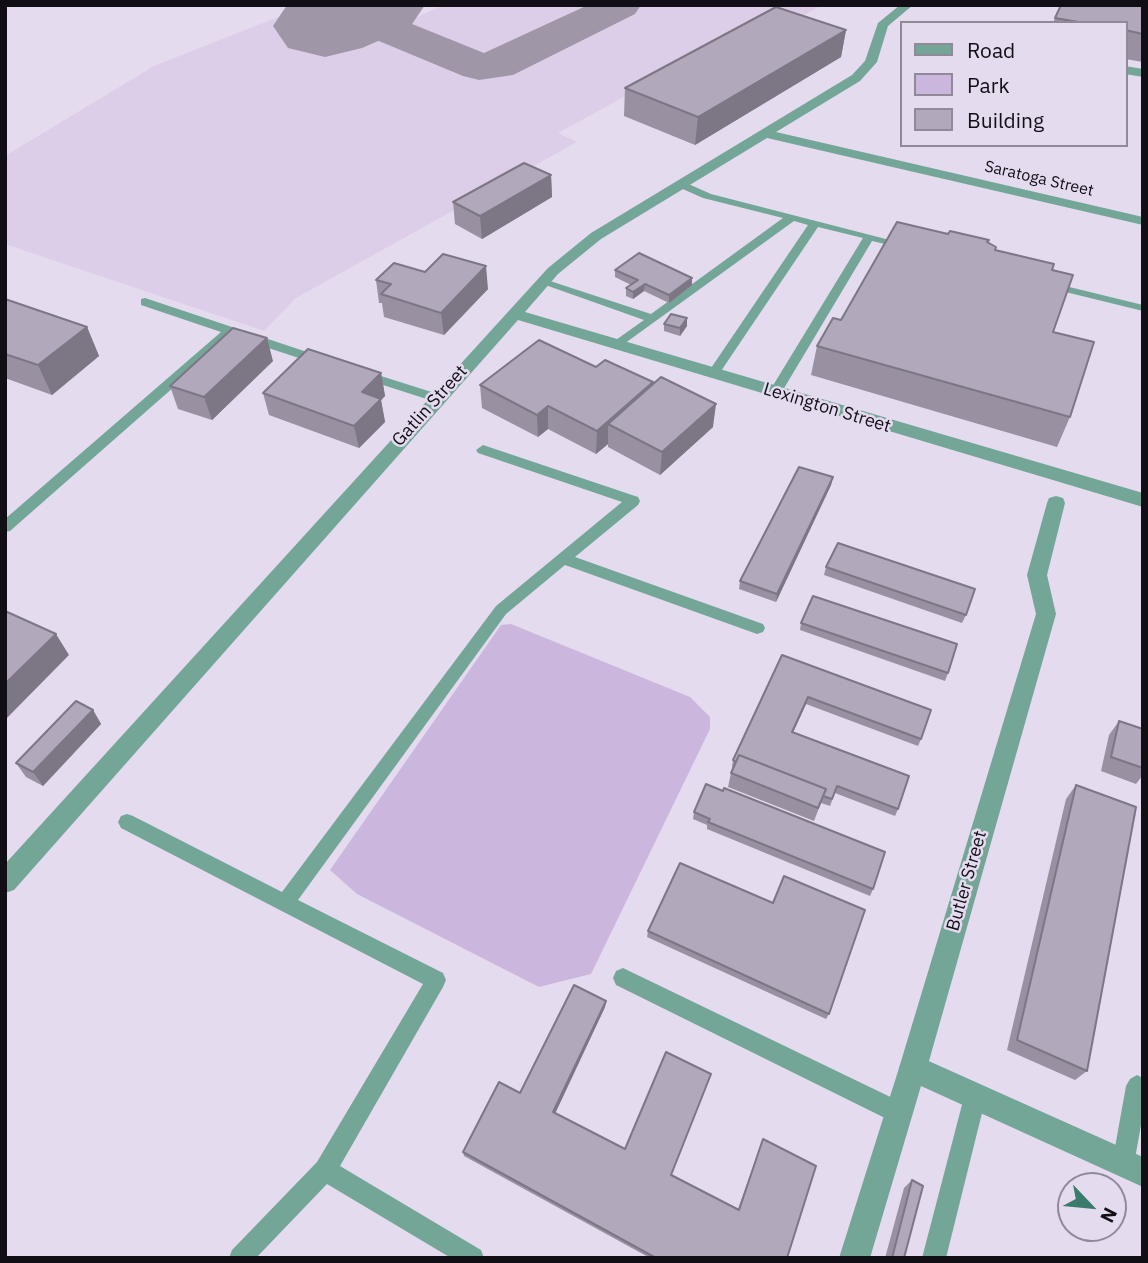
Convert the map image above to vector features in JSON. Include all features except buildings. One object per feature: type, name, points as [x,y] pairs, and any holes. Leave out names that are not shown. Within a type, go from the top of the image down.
[{"type":"street","points":[[882,25],[908,5]]},
{"type":"street","points":[[882,25],[900,28]]},
{"type":"street","name":"Gatlin Street","points":[[5,882],[436,398],[543,282],[596,236],[864,71],[871,62],[882,25]]},
{"type":"street","name":"Saratoga Street","points":[[764,133],[1143,221]]},
{"type":"street","name":"Lexington Street","points":[[513,314],[1143,500]]},
{"type":"street","name":"Butler Street","points":[[854,1258],[900,1113],[1046,614],[1037,575],[1056,503]]},
{"type":"street","points":[[913,1068],[1133,1168]]},
{"type":"lane","points":[[680,184],[708,196],[921,249]]},
{"type":"lane","points":[[617,345],[792,217]]},
{"type":"lane","points":[[713,374],[815,223]]},
{"type":"lane","points":[[775,392],[869,237]]},
{"type":"lane","points":[[543,282],[653,319]]},
{"type":"lane","points":[[1036,282],[1142,308]]},
{"type":"lane","points":[[145,302],[436,398]]},
{"type":"lane","points":[[5,527],[230,331]]},
{"type":"lane","points":[[285,903],[502,610],[633,501],[483,450]]},
{"type":"lane","points":[[564,559],[757,628]]},
{"type":"lane","points":[[127,822],[436,980],[325,1171],[240,1258]]},
{"type":"lane","points":[[623,978],[900,1113]]},
{"type":"lane","points":[[1133,1168],[1137,1086]]},
{"type":"lane","points":[[934,1258],[975,1097]]},
{"type":"lane","points":[[325,1171],[473,1258]]},
{"type":"shaded area","points":[[444,5],[822,5],[801,17],[781,11],[558,133],[577,142],[296,298],[264,331],[5,244],[5,156],[154,66],[288,13],[358,43]]},
{"type":"green space","points":[[511,624],[690,697],[710,717],[710,729],[591,974],[539,987],[357,894],[330,870],[501,625]]},
{"type":"taxiway","points":[[328,5],[479,67],[497,66],[621,5]]},
{"type":"runway","points":[[325,26],[374,5]]}]
